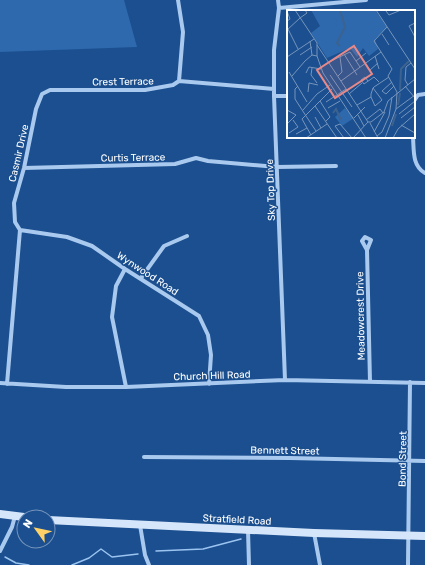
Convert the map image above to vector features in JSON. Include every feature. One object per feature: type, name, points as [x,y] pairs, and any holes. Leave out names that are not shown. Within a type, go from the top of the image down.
[{"type":"main road","points":[[0,514],[15,516]]},
{"type":"main road","name":"Stratfield Road","points":[[56,520],[314,533],[425,536]]},
{"type":"street","points":[[178,0],[183,32],[179,81]]},
{"type":"street","name":"Sky Top Drive","points":[[278,0],[279,8],[274,50],[274,96],[285,380]]},
{"type":"street","points":[[279,8],[366,0]]},
{"type":"street","name":"Crest Terrace","points":[[42,94],[50,90],[144,90],[173,85],[179,81],[274,89]]},
{"type":"street","name":"Casmir Drive","points":[[7,384],[20,230],[15,222],[14,203],[24,168],[36,109],[42,94]]},
{"type":"street","points":[[415,100],[418,95],[425,94]]},
{"type":"street","points":[[274,96],[287,96]]},
{"type":"street","points":[[413,138],[416,164],[419,170],[425,173]]},
{"type":"street","name":"Curtis Terrace","points":[[24,168],[174,164],[196,158],[277,167],[336,166]]},
{"type":"street","name":"Wynwood Road","points":[[20,230],[67,238],[92,246],[199,316],[208,335],[211,355],[209,384]]},
{"type":"street","points":[[141,278],[164,246],[187,236]]},
{"type":"street","name":"Meadowcrest Drive","points":[[367,250],[370,382]]},
{"type":"street","points":[[125,269],[116,286],[112,317],[126,387]]},
{"type":"street","name":"Church Hill Road","points":[[0,383],[66,387],[126,387],[285,380],[425,383]]},
{"type":"street","name":"Bond Street","points":[[408,565],[410,382]]},
{"type":"street","name":"Bennett Street","points":[[144,457],[425,461]]},
{"type":"street","points":[[0,551],[12,527],[15,516]]},
{"type":"street","points":[[140,524],[145,555],[149,565]]},
{"type":"street","points":[[248,530],[249,565]]},
{"type":"street","points":[[314,533],[320,565]]},
{"type":"shaded area","points":[[0,0],[124,0],[137,47],[0,52]]},
{"type":"waterway","points":[[156,551],[203,549],[241,539]]},
{"type":"waterway","points":[[72,565],[89,558],[101,549],[112,557],[138,554]]},
{"type":"waterway","points":[[5,557],[16,563],[29,565]]}]
